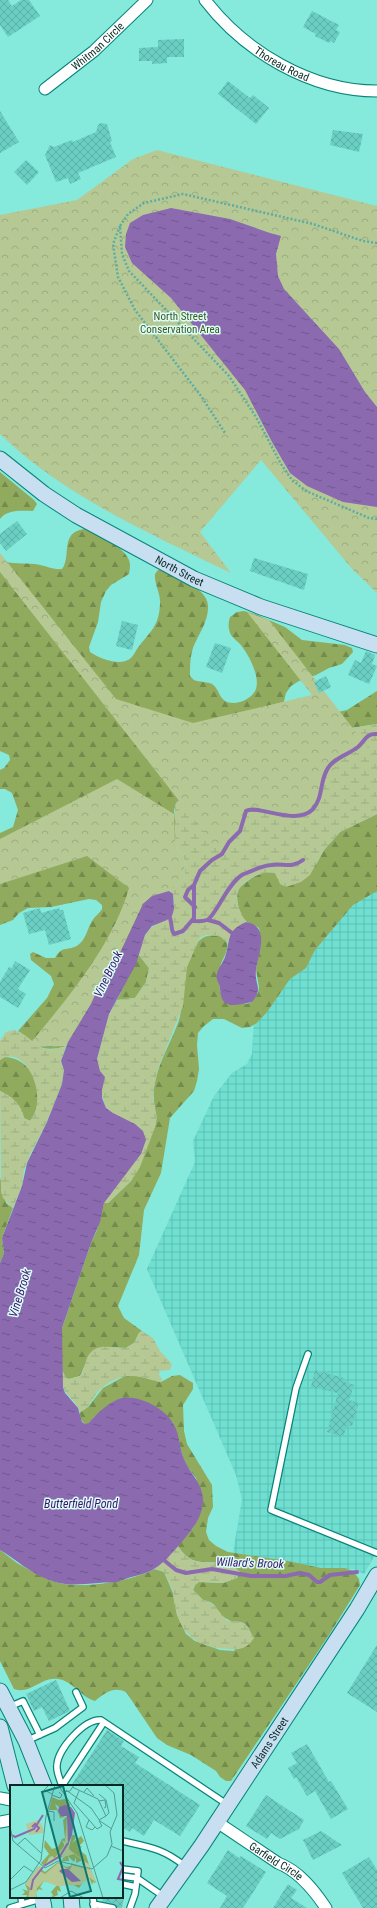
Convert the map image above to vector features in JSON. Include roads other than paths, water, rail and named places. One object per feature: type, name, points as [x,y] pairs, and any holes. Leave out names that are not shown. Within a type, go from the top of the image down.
[{"type":"main road","name":"North Street","points":[[0,458],[34,486],[70,511],[183,573],[262,607],[377,645]]},
{"type":"main road","name":"Adams Street","points":[[161,1903],[229,1805],[357,1609],[377,1575]]},
{"type":"main road","points":[[0,1691],[26,1741],[44,1785]]},
{"type":"main road","points":[[2,1732],[15,1785]]},
{"type":"main road","points":[[70,1898],[72,1908]]},
{"type":"street","name":"Whitman Circle","points":[[45,89],[104,42],[147,0]]},
{"type":"street","name":"Thoreau Road","points":[[205,0],[230,29],[259,51],[291,70],[335,86],[377,91]]},
{"type":"street","points":[[0,1757],[2,1732]]},
{"type":"street","points":[[0,1798],[10,1800]]},
{"type":"street","points":[[0,1822],[10,1820]]},
{"type":"street","name":"Garfield Circle","points":[[217,1822],[278,1863],[289,1867],[314,1890],[326,1908]]},
{"type":"lane","points":[[308,1354],[296,1388],[271,1510],[377,1553]]},
{"type":"lane","points":[[26,1741],[55,1728],[83,1707],[76,1692]]},
{"type":"lane","points":[[9,1707],[23,1701],[40,1735]]},
{"type":"lane","points":[[62,1785],[57,1772],[57,1762],[67,1744],[88,1723],[96,1720],[104,1722],[229,1805]]},
{"type":"lane","points":[[63,1785],[104,1722]]},
{"type":"lane","points":[[123,1841],[160,1850],[172,1856],[187,1867]]},
{"type":"lane","points":[[123,1869],[138,1872],[136,1887],[130,1908]]},
{"type":"lane","points":[[123,1876],[137,1878],[161,1903]]},
{"type":"lane","points":[[123,1884],[136,1887]]},
{"type":"lane","points":[[21,1898],[22,1904]]},
{"type":"lane","points":[[11,1908],[22,1904],[43,1901]]},
{"type":"lane","points":[[93,1906],[113,1908]]},
{"type":"water","points":[[171,208],[230,219],[281,236],[276,254],[278,276],[284,289],[339,349],[365,392],[377,407],[377,507],[343,502],[307,486],[290,473],[245,390],[171,298],[132,263],[125,247],[126,234],[130,223],[143,215]]},
{"type":"water","name":"Butterfield Pond","points":[[169,891],[173,894],[174,909],[172,916],[167,920],[152,926],[145,935],[136,964],[109,1014],[97,1059],[100,1071],[105,1077],[102,1098],[106,1108],[135,1124],[143,1131],[146,1140],[141,1154],[104,1203],[100,1222],[91,1243],[62,1328],[63,1387],[65,1393],[78,1408],[82,1422],[85,1424],[89,1423],[108,1405],[122,1398],[144,1401],[152,1404],[165,1414],[176,1429],[186,1464],[198,1483],[202,1493],[202,1506],[196,1524],[165,1561],[151,1571],[115,1582],[62,1584],[36,1574],[0,1550],[0,1263],[4,1253],[2,1238],[22,1186],[27,1163],[47,1122],[62,1084],[64,1070],[61,1061],[68,1042],[91,1004],[106,971],[119,955],[143,904],[152,896]]},
{"type":"water","points":[[246,922],[254,925],[261,935],[256,970],[258,990],[256,997],[252,1002],[230,1005],[223,1001],[221,996],[220,987],[217,980],[218,970],[225,957],[232,933],[239,925]]},
{"type":"waterway","name":"Vine Brook","points":[[168,914],[174,934],[183,931],[194,918],[194,885],[200,871],[212,860],[222,854],[229,842],[240,831],[246,811],[259,810],[287,816],[296,816],[305,814],[312,810],[320,795],[323,778],[328,768],[338,759],[358,747],[368,736],[377,734]]},
{"type":"waterway","points":[[192,921],[203,921],[210,918],[231,885],[242,875],[264,866],[291,865],[299,863],[303,860]]},
{"type":"waterway","points":[[194,885],[188,890],[185,897],[195,907]]},
{"type":"waterway","points":[[208,920],[219,923],[232,933]]},
{"type":"waterway","name":"Willard's Brook","points":[[160,1557],[176,1570],[186,1573],[212,1569],[251,1576],[285,1576],[300,1573],[309,1575],[317,1582],[320,1582],[330,1575],[357,1572]]},
{"type":"park label","name":"North Street Conservation Area","points":[[180,322]]}]
